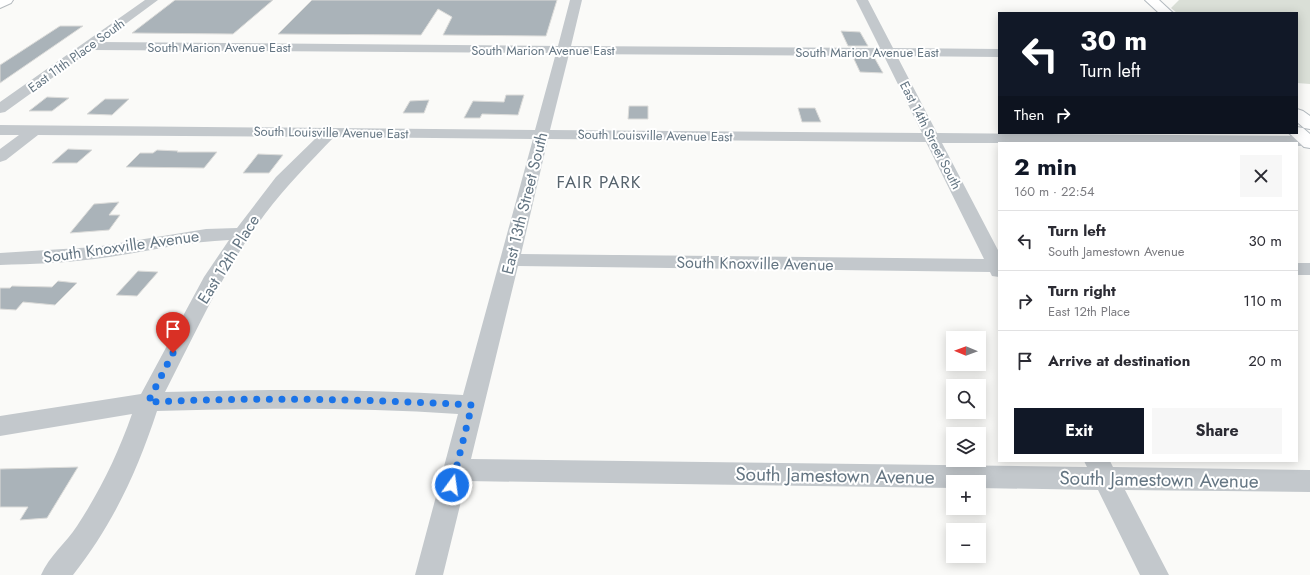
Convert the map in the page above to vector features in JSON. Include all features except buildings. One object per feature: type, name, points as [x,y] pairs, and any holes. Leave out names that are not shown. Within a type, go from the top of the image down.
[{"type":"main road","points":[[0,4],[7,0]]},
{"type":"main road","points":[[1145,2],[1150,12]]},
{"type":"main road","points":[[1145,2],[1165,12]]},
{"type":"main road","points":[[1298,116],[1307,136]]},
{"type":"street","name":"East 11th Place South","points":[[0,109],[152,0]]},
{"type":"street","name":"East 13th Street South","points":[[429,575],[576,0]]},
{"type":"street","name":"East 14th Street South","points":[[862,0],[998,267]]},
{"type":"street","name":"South Marion Avenue East","points":[[87,46],[998,53]]},
{"type":"street","name":"South Louisville Avenue East","points":[[0,130],[932,138],[1307,136]]},
{"type":"street","points":[[0,157],[35,130]]},
{"type":"street","name":"East 12th Place","points":[[55,575],[82,541],[102,510],[132,449],[148,402],[211,284],[242,232],[282,181],[331,132]]},
{"type":"street","name":"South Knoxville Avenue","points":[[0,259],[76,255],[206,235],[242,232]]},
{"type":"street","name":"South Knoxville Avenue","points":[[510,260],[998,267]]},
{"type":"street","points":[[1298,269],[1310,269]]},
{"type":"street","points":[[0,426],[148,402],[256,399],[405,401],[472,405]]},
{"type":"street","name":"South Jamestown Avenue","points":[[456,470],[1101,470],[1310,481]]},
{"type":"street","points":[[1101,470],[1155,575]]},
{"type":"shaded area","points":[[1179,0],[1310,0],[1310,84],[1298,83],[1298,12],[1176,12],[1171,8]]},
{"type":"district","name":"FAIR PARK","points":[[599,182]]},
{"type":"route","points":[[173,353],[148,402],[256,399],[367,400],[472,405],[452,485]]}]
